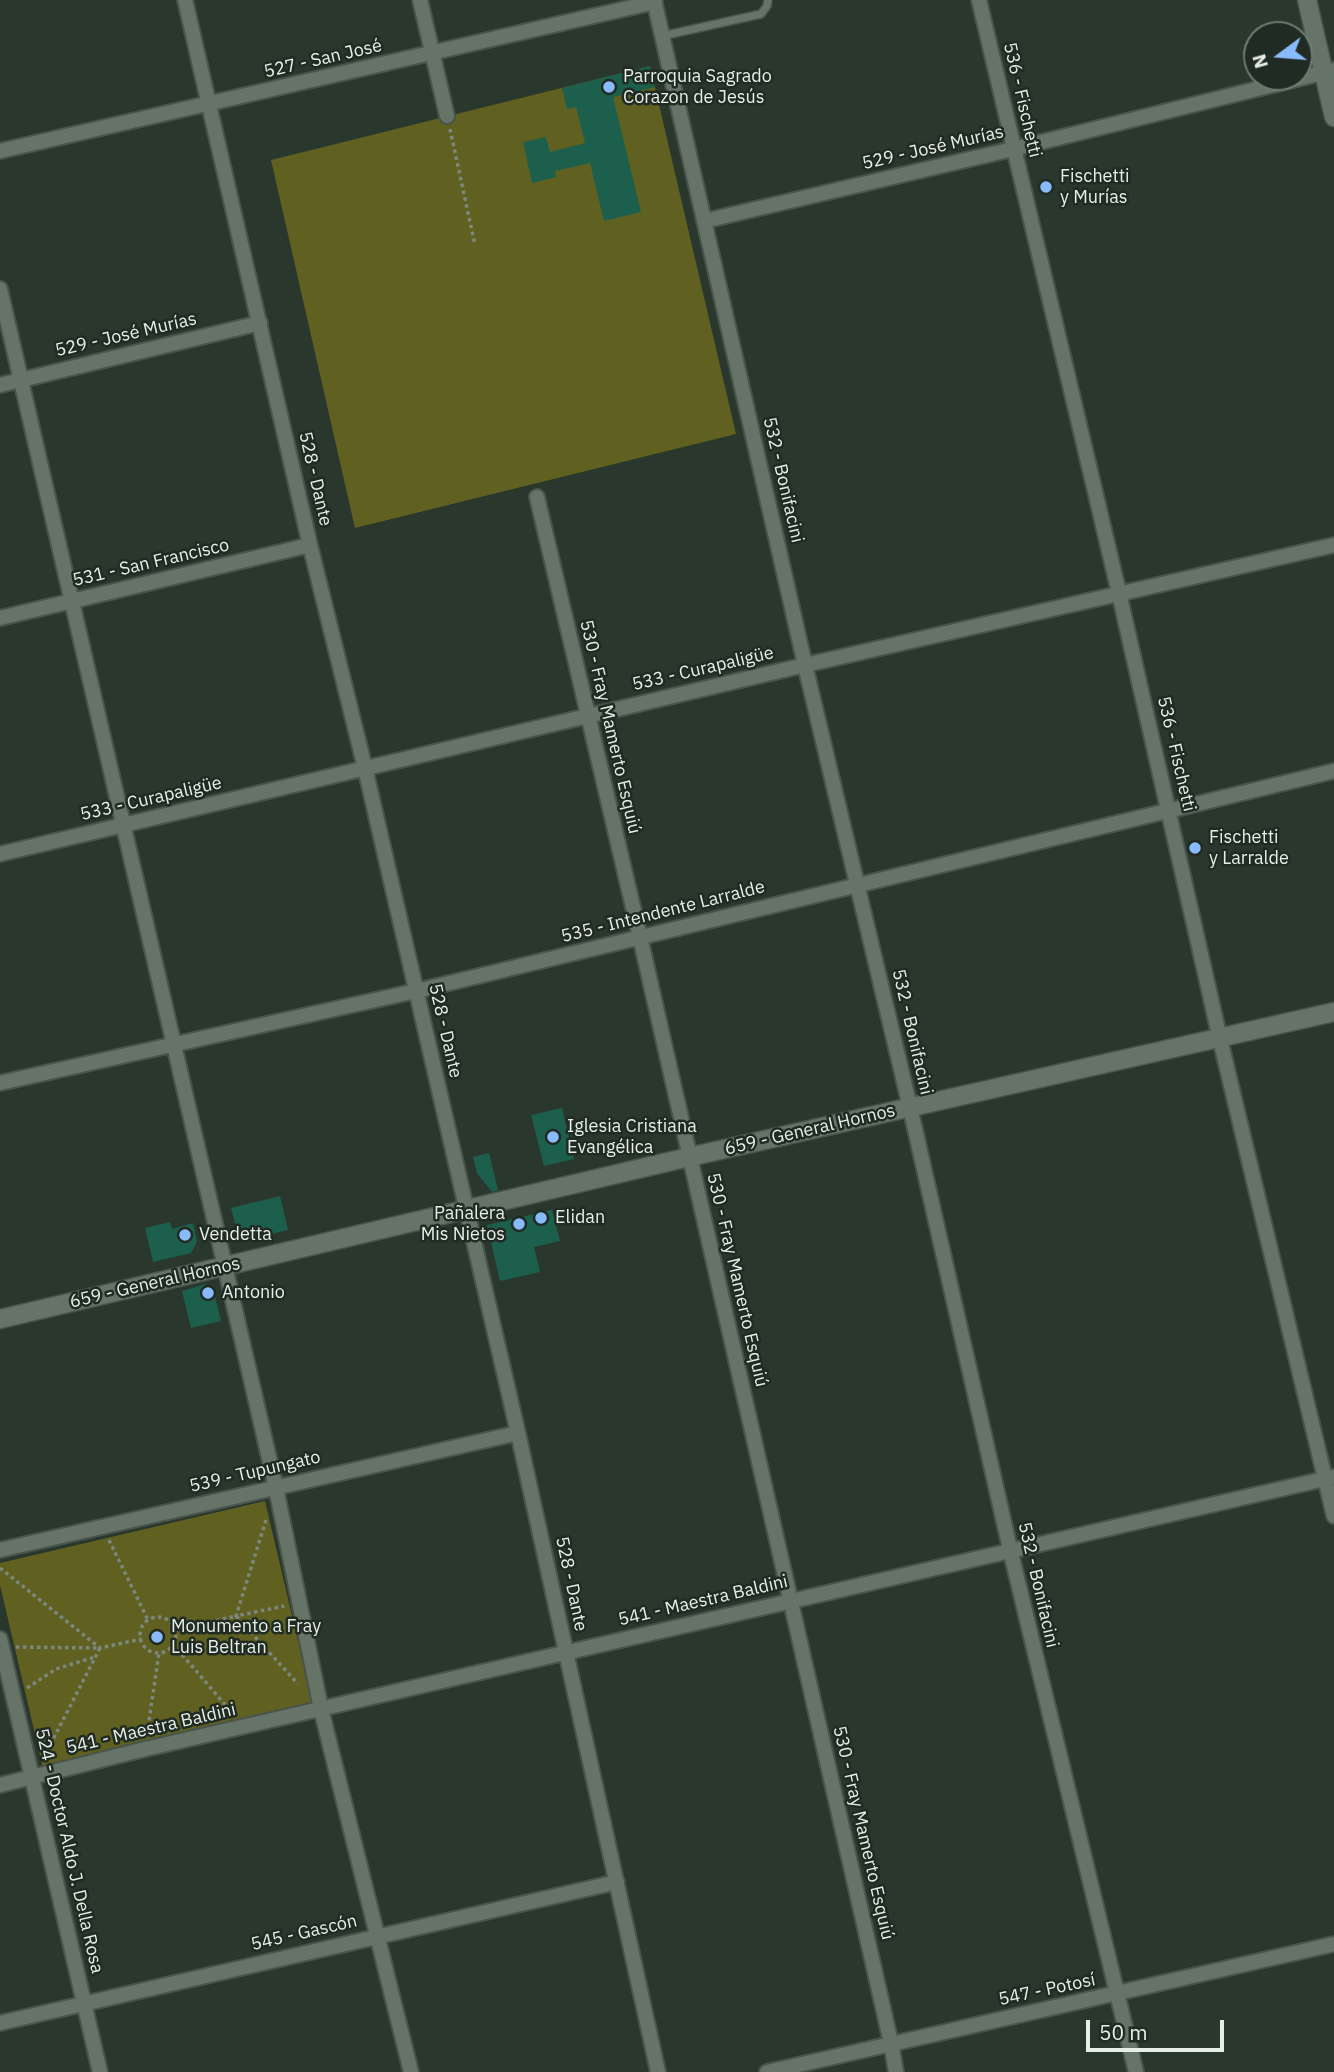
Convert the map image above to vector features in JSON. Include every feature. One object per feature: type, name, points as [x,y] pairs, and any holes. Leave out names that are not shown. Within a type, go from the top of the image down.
[{"type":"street","name":"528 - Dante","points":[[185,0],[518,1433],[658,2072]]},
{"type":"street","points":[[420,0],[447,116]]},
{"type":"street","name":"536 - Fischetti","points":[[979,0],[1119,593],[1220,1039],[1330,1477],[1334,1517]]},
{"type":"street","points":[[1307,0],[1329,71],[1334,117]]},
{"type":"street","name":"527 - San José","points":[[0,151],[433,54],[654,1]]},
{"type":"street","name":"532 - Bonifacini","points":[[654,1],[1010,1549],[1136,2072]]},
{"type":"street","name":"529 - José Murías","points":[[704,221],[1013,149],[1329,71]]},
{"type":"street","points":[[0,289],[226,1266],[276,1488],[321,1709],[411,2072]]},
{"type":"street","name":"529 - José Murías","points":[[0,385],[260,323]]},
{"type":"street","name":"530 - Fray Mamerto Esquiú","points":[[537,497],[640,937],[896,2072]]},
{"type":"street","name":"531 - San Francisco","points":[[0,618],[310,545]]},
{"type":"street","name":"533 - Curapaligüe","points":[[0,854],[805,665],[1334,545]]},
{"type":"street","name":"535 - Intendente Larralde","points":[[0,1083],[416,991],[1334,771]]},
{"type":"street","name":"659 - General Hornos","points":[[0,1319],[689,1157],[1334,1012]]},
{"type":"street","name":"539 - Tupungato","points":[[0,1550],[518,1433]]},
{"type":"street","name":"541 - Maestra Baldini","points":[[0,1784],[1330,1477]]},
{"type":"street","name":"524 - Doctor Aldo J. Della Rosa","points":[[1,1643],[100,2072]]},
{"type":"street","name":"545 - Gascón","points":[[0,2023],[617,1882]]},
{"type":"street","name":"547 - Potosí","points":[[768,2072],[1334,1944]]},
{"type":"lane","points":[[662,36],[761,14],[768,0]]},
{"type":"path","points":[[447,116],[475,245]]},
{"type":"path","points":[[236,1616],[276,1488]]},
{"type":"path","points":[[102,1526],[148,1620]]},
{"type":"path","points":[[0,1568],[100,1648]]},
{"type":"path","points":[[175,1630],[299,1602]]},
{"type":"path","points":[[236,1616],[321,1709]]},
{"type":"path","points":[[154,1617],[166,1619],[175,1630],[173,1644],[159,1653],[148,1650],[141,1639],[141,1629],[154,1617]]},
{"type":"path","points":[[1,1643],[100,1648],[141,1639]]},
{"type":"path","points":[[173,1644],[213,1687],[244,1727]]},
{"type":"path","points":[[33,1777],[100,1648]]},
{"type":"path","points":[[145,1749],[159,1653]]},
{"type":"path","points":[[14,1698],[55,1669],[96,1657]]},
{"type":"shaded area","points":[[650,66],[736,434],[355,528],[271,160]]},
{"type":"shaded area","points":[[265,1501],[313,1705],[43,1768],[0,1585],[0,1563]]},
{"type":"building","points":[[650,66],[655,87],[613,97],[641,212],[604,221],[590,163],[555,171],[556,177],[532,183],[523,142],[546,137],[550,152],[585,143],[576,107],[567,109],[562,88]]},
{"type":"building","name":"Iglesia Cristiana Evangélica","points":[[562,1108],[574,1159],[544,1166],[531,1115]]},
{"type":"building","points":[[489,1153],[498,1190],[492,1192],[477,1173],[473,1157]]},
{"type":"building","points":[[280,1196],[288,1230],[247,1240],[238,1234],[231,1208]]},
{"type":"building","points":[[552,1210],[560,1241],[534,1247],[540,1272],[500,1281],[487,1225]]},
{"type":"building","points":[[170,1222],[172,1229],[193,1223],[197,1242],[191,1253],[153,1262],[145,1228]]},
{"type":"building","points":[[206,1284],[214,1293],[221,1321],[191,1328],[182,1291]]},
{"type":"place","name":"Parroquia Sagrado Corazon de Jesús","points":[[609,87]]},
{"type":"place","name":"Fischetti y Murías","points":[[1046,187]]},
{"type":"place","name":"Fischetti y Larralde","points":[[1195,848]]},
{"type":"place","name":"Iglesia Cristiana Evangélica","points":[[553,1137]]},
{"type":"place","name":"Elidan","points":[[541,1218]]},
{"type":"place","name":"Pañalera Mis Nietos","points":[[519,1224]]},
{"type":"place","name":"Vendetta","points":[[185,1235]]},
{"type":"place","name":"Antonio","points":[[208,1293]]},
{"type":"place","name":"Monumento a Fray Luis Beltran","points":[[157,1637]]}]
